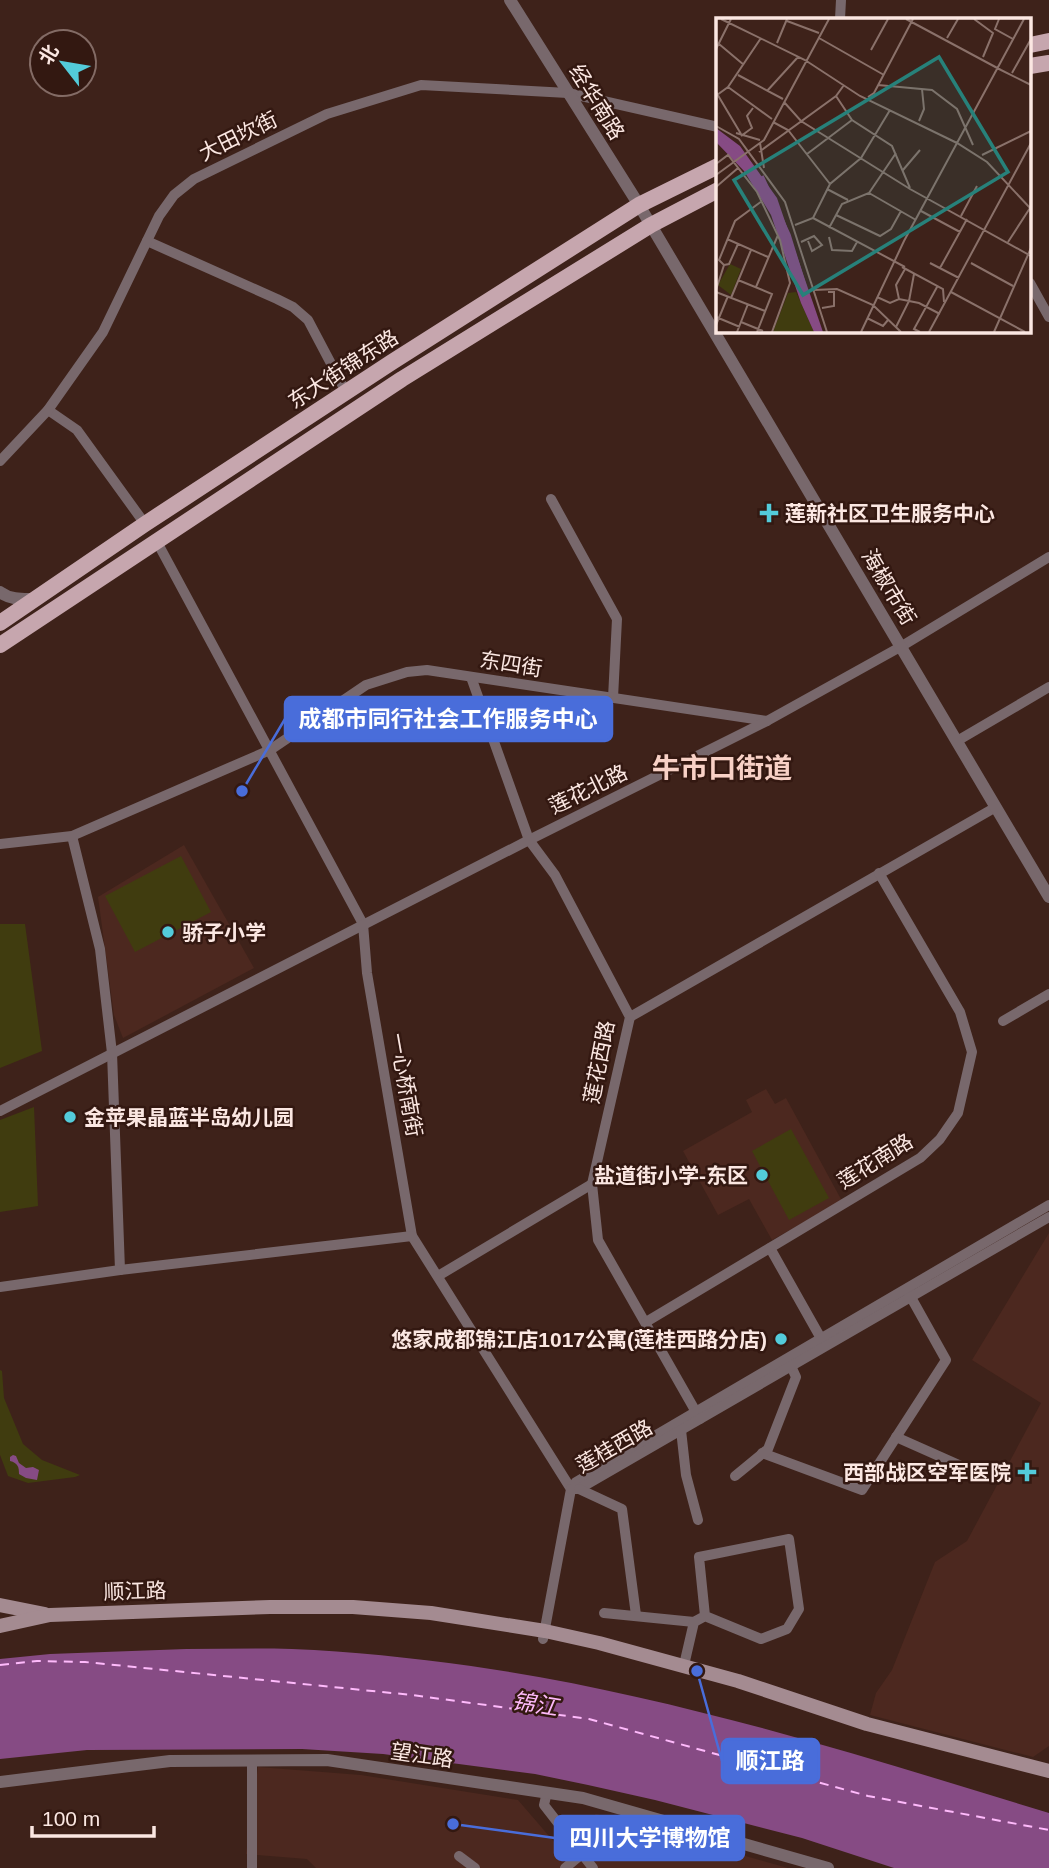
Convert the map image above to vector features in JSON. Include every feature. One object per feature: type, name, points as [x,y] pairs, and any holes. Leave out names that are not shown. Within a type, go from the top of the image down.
[{"type":"main road","name":"东大街锦东路","points":[[0,623],[346,392],[639,205],[716,167]]},
{"type":"main road","name":"东大街锦东路","points":[[0,645],[402,379],[651,225],[716,191]]},
{"type":"main road","points":[[35,599],[46,614]]},
{"type":"main road","points":[[0,1605],[50,1615]]},
{"type":"main road","name":"顺江路","points":[[0,1626],[50,1615],[301,1606],[431,1613],[544,1635],[774,1701],[864,1731],[1049,1779]]},
{"type":"main road","name":"顺江路","points":[[0,1634],[50,1624],[326,1615],[430,1621],[544,1635],[599,1643],[684,1665],[867,1724],[1049,1771]]},
{"type":"main road","points":[[0,1618],[37,1626]]},
{"type":"street","name":"经华南路","points":[[510,0],[651,225]]},
{"type":"street","points":[[840,18],[841,0]]},
{"type":"street","name":"大田坎街","points":[[0,461],[48,410],[103,332],[159,216],[174,195],[194,179],[327,114],[421,85],[568,93],[716,127]]},
{"type":"street","name":"海椒市街","points":[[651,225],[1049,897]]},
{"type":"street","points":[[147,241],[293,307],[308,320],[346,392]]},
{"type":"street","points":[[1032,287],[1049,317]]},
{"type":"street","points":[[48,410],[77,430],[145,524]]},
{"type":"street","points":[[551,499],[617,619],[613,698]]},
{"type":"street","name":"一心桥南街","points":[[156,541],[363,924],[367,973],[412,1236],[575,1489]]},
{"type":"street","name":"莲花北路","points":[[0,1111],[363,924],[767,721],[902,646],[1049,557]]},
{"type":"street","points":[[0,592],[20,600],[35,599]]},
{"type":"street","name":"东四街","points":[[0,844],[72,836],[270,750],[366,685],[407,672],[427,670],[767,721]]},
{"type":"street","name":"莲花西路","points":[[471,677],[529,840],[555,876],[629,1017],[592,1184],[598,1240],[698,1415]]},
{"type":"street","points":[[957,741],[1049,687]]},
{"type":"street","points":[[629,1017],[996,807]]},
{"type":"street","points":[[72,836],[100,948],[112,1053],[120,1270]]},
{"type":"street","name":"莲花南路","points":[[646,1322],[920,1158],[940,1139],[958,1113],[972,1052],[960,1012],[879,873]]},
{"type":"street","points":[[1003,1021],[1049,994]]},
{"type":"street","points":[[438,1276],[592,1184]]},
{"type":"street","name":"莲桂西路","points":[[908,1293],[1049,1205]]},
{"type":"street","name":"莲桂西路","points":[[575,1489],[681,1430],[698,1415],[908,1293],[1049,1217]]},
{"type":"street","points":[[0,1287],[120,1270],[412,1236]]},
{"type":"street","points":[[770,1248],[823,1342]]},
{"type":"street","points":[[762,1454],[862,1490],[946,1360],[908,1293]]},
{"type":"street","name":"莲桂西路","points":[[575,1489],[576,1482],[791,1366],[823,1342]]},
{"type":"street","points":[[735,1476],[768,1449],[796,1377],[791,1366]]},
{"type":"street","points":[[681,1430],[686,1475],[698,1520]]},
{"type":"street","points":[[897,1437],[968,1469]]},
{"type":"street","points":[[544,1635],[575,1489],[622,1509],[636,1615]]},
{"type":"street","points":[[789,1539],[799,1609],[787,1629],[761,1640],[705,1616],[699,1557],[789,1539]]},
{"type":"street","points":[[604,1613],[694,1622],[705,1616]]},
{"type":"street","points":[[684,1665],[694,1622]]},
{"type":"street","points":[[252,1760],[252,1868]]},
{"type":"street","name":"望江路","points":[[0,1782],[170,1761],[327,1760],[583,1798],[828,1868]]},
{"type":"street","points":[[547,1793],[544,1805],[593,1868]]},
{"type":"street","points":[[565,1868],[582,1854]]},
{"type":"street","points":[[459,1856],[475,1868]]},
{"type":"shaded area","name":"骄子小学","points":[[184,845],[254,968],[123,1038],[114,1015],[98,897]]},
{"type":"shaded area","points":[[181,856],[211,912],[135,952],[105,896]]},
{"type":"shaded area","points":[[0,924],[25,924],[42,1051],[0,1068]]},
{"type":"shaded area","name":"盐道街小学-东区","points":[[766,1089],[775,1104],[786,1098],[842,1201],[772,1240],[749,1199],[718,1215],[683,1151],[752,1112],[746,1100]]},
{"type":"shaded area","points":[[34,1107],[38,1206],[0,1212],[0,1120]]},
{"type":"shaded area","points":[[791,1129],[829,1198],[789,1220],[752,1151]]},
{"type":"shaded area","name":"西部战区空军医院","points":[[1049,1233],[1049,1746],[1033,1757],[870,1715],[876,1693],[892,1670],[935,1562],[967,1541],[1041,1403],[972,1360]]},
{"type":"shaded area","points":[[0,1370],[4,1398],[23,1444],[42,1460],[80,1475],[28,1483],[8,1476],[0,1455]]},
{"type":"shaded area","points":[[258,1767],[361,1775],[518,1800],[555,1843],[596,1814],[788,1868],[316,1868],[307,1859],[246,1854]]},
{"type":"water","points":[[13,1455],[26,1468],[39,1470],[37,1480],[19,1474],[18,1466],[10,1461]]},
{"type":"water","name":"锦江","points":[[186,1649],[314,1650],[471,1666],[618,1693],[763,1728],[1049,1813],[1049,1868],[894,1868],[802,1838],[588,1785],[535,1774],[383,1754],[302,1749],[87,1750],[0,1759],[0,1659],[50,1654]]},
{"type":"ferry route","points":[[0,1665],[37,1661],[85,1662],[412,1695],[589,1719],[868,1796],[1049,1830]]},
{"type":"place","name":"莲新社区卫生服务中心","points":[[769,513]]},
{"type":"place","name":"成都市同行社会工作服务中心","points":[[242,791]]},
{"type":"place","name":"骄子小学","points":[[168,932]]},
{"type":"place","name":"金苹果晶蓝半岛幼儿园","points":[[70,1117]]},
{"type":"place","name":"盐道街小学-东区","points":[[762,1175]]},
{"type":"place","name":"悠家成都锦江店1017公寓(莲桂西路分店)","points":[[781,1339]]},
{"type":"place","name":"西部战区空军医院","points":[[1027,1472]]},
{"type":"place","name":"顺江路","points":[[697,1671]]},
{"type":"place","name":"四川大学博物馆","points":[[453,1824]]},
{"type":"district","name":"牛市口街道","points":[[722,768]]}]
